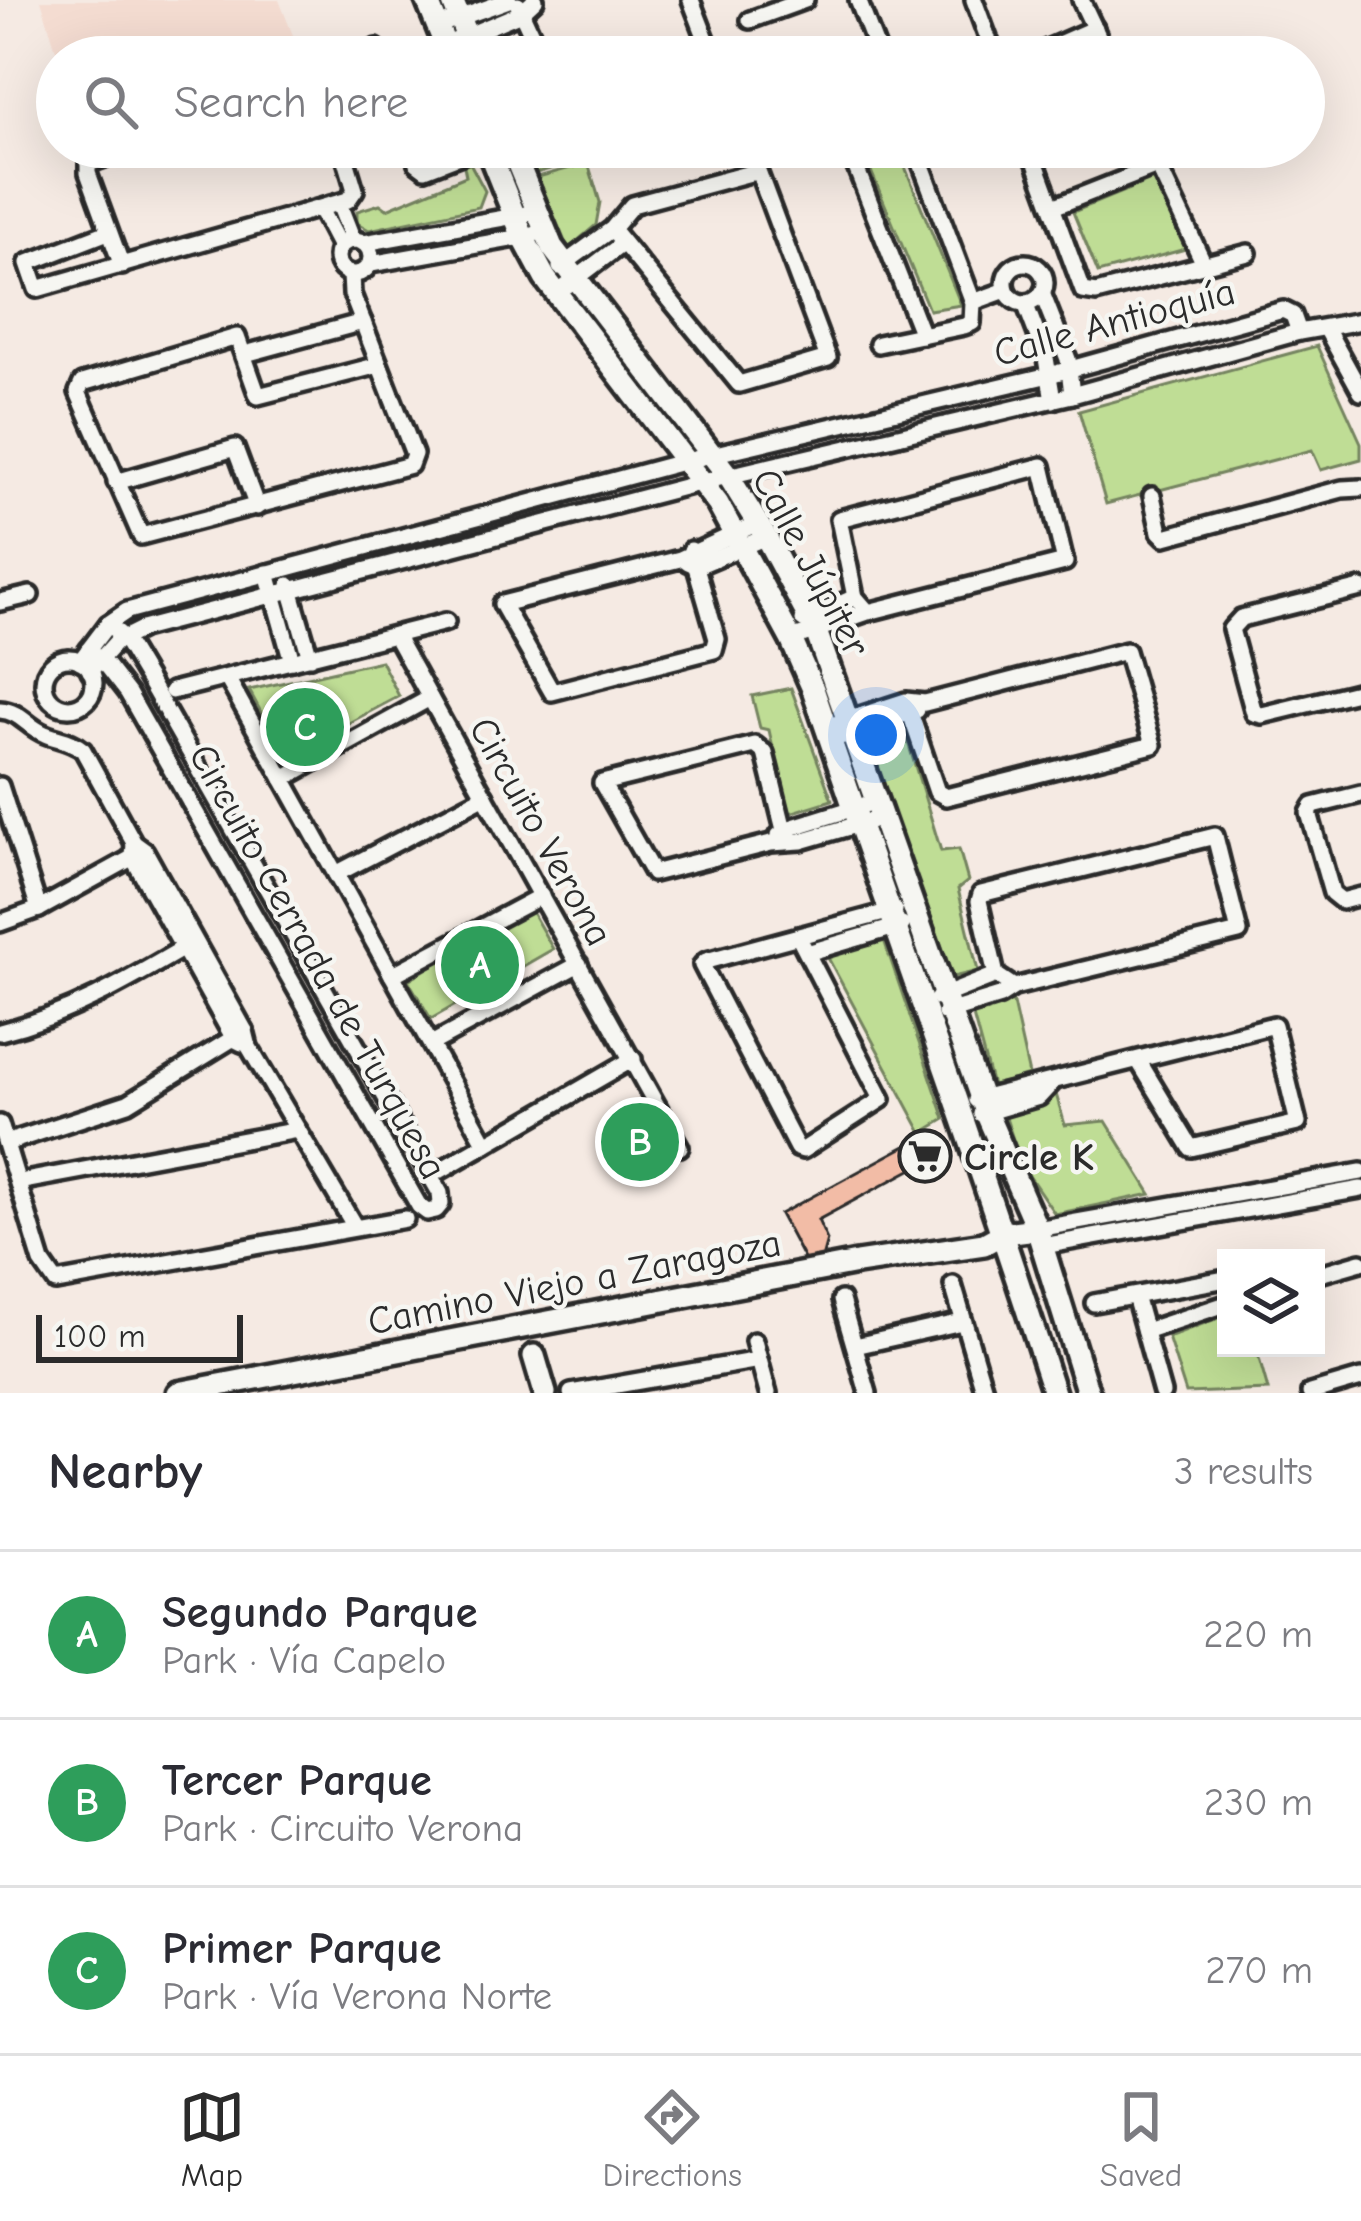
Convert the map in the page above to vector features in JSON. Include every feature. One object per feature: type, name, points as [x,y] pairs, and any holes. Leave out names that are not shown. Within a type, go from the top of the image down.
[{"type":"main road","points":[[427,0],[455,34]]},
{"type":"main road","name":"Calle Júpiter","points":[[497,168],[560,279],[703,482],[788,634],[828,734],[1054,1393]]},
{"type":"main road","name":"Calle Júpiter","points":[[516,168],[530,225]]},
{"type":"main road","name":"Calle Júpiter","points":[[560,279],[729,477],[812,624],[984,1105],[1040,1238],[1088,1393]]},
{"type":"main road","name":"Camino Viejo a Zaragoza","points":[[178,1393],[856,1263],[1040,1238]]},
{"type":"main road","points":[[534,1356],[545,1393]]},
{"type":"street","points":[[455,34],[515,4],[535,0]]},
{"type":"street","points":[[691,0],[705,36]]},
{"type":"street","points":[[858,0],[872,36]]},
{"type":"street","points":[[974,0],[987,36]]},
{"type":"street","points":[[1081,0],[1099,36]]},
{"type":"street","points":[[750,20],[798,1]]},
{"type":"street","points":[[515,4],[531,36]]},
{"type":"street","points":[[1077,36],[1095,28]]},
{"type":"street","points":[[88,168],[122,266]]},
{"type":"street","points":[[349,168],[354,185],[346,201],[352,243],[338,264],[351,274],[363,273],[371,264],[530,225]]},
{"type":"street","points":[[856,168],[922,335]]},
{"type":"street","points":[[878,344],[972,322],[974,302],[922,168]]},
{"type":"street","points":[[1038,168],[1081,288],[1096,293],[1248,253]]},
{"type":"street","points":[[1053,207],[1152,168]]},
{"type":"street","points":[[1158,168],[1204,264]]},
{"type":"street","points":[[560,279],[617,236],[632,205],[758,171],[828,358],[739,384],[617,236]]},
{"type":"street","points":[[108,232],[28,263],[35,286],[42,290],[346,201]]},
{"type":"street","points":[[320,209],[352,243],[371,252],[371,264]]},
{"type":"street","points":[[352,243],[530,225]]},
{"type":"street","points":[[1025,303],[1006,290],[1008,274],[1021,264],[1036,268],[1069,370],[1072,395]]},
{"type":"street","points":[[1025,303],[1042,285],[1074,267]]},
{"type":"street","points":[[351,274],[350,289],[363,322],[379,365],[414,460],[410,465],[142,536],[78,392],[82,383],[237,338],[255,393],[262,396],[379,365]]},
{"type":"street","points":[[974,302],[1006,290]]},
{"type":"street","points":[[1025,303],[1053,400]]},
{"type":"street","name":"Calle Antioquía","points":[[90,660],[123,637],[291,590],[703,482],[1053,400],[1299,332],[1293,315],[1283,310],[1069,370],[412,532],[127,610],[107,624]]},
{"type":"street","points":[[1299,332],[1361,320]]},
{"type":"street","points":[[244,354],[363,322]]},
{"type":"street","points":[[1327,330],[1361,392]]},
{"type":"street","points":[[116,482],[236,448],[257,506]]},
{"type":"street","points":[[812,624],[868,611],[1065,562],[1042,466],[840,517],[855,597],[868,611]]},
{"type":"street","points":[[1342,489],[1361,471]]},
{"type":"street","points":[[1152,496],[1160,532],[1166,537],[1342,489],[1361,488]]},
{"type":"street","points":[[689,558],[718,640],[714,650],[552,692],[502,604],[689,558],[762,530]]},
{"type":"street","points":[[412,532],[418,556]]},
{"type":"street","points":[[285,568],[310,657]]},
{"type":"street","points":[[267,572],[292,661]]},
{"type":"street","points":[[1361,588],[1241,618],[1231,629],[1250,706],[1257,715],[1361,691]]},
{"type":"street","points":[[1,599],[30,595]]},
{"type":"street","points":[[788,634],[855,597]]},
{"type":"street","points":[[172,691],[446,622]]},
{"type":"street","points":[[60,739],[63,719],[89,697],[94,684],[90,660],[107,624]]},
{"type":"street","name":"Circuito Cerrada de Turquesa","points":[[90,660],[128,693],[419,1206],[427,1212],[436,1210],[440,1193],[123,637],[107,624]]},
{"type":"street","name":"Circuito Verona","points":[[395,635],[680,1147]]},
{"type":"street","points":[[828,734],[914,706],[1126,651],[1153,745],[946,797],[938,792],[914,706]]},
{"type":"street","points":[[72,708],[51,701],[44,686],[48,669],[62,659],[90,660]]},
{"type":"street","points":[[226,678],[486,1144]]},
{"type":"street","points":[[284,779],[430,698]]},
{"type":"street","points":[[28,724],[51,701]]},
{"type":"street","points":[[0,710],[16,713],[28,724],[83,750],[189,945],[355,1227]]},
{"type":"street","points":[[780,838],[765,754],[755,745],[602,783],[653,873],[780,838],[880,809]]},
{"type":"street","points":[[0,786],[39,909]]},
{"type":"street","points":[[192,804],[213,793]]},
{"type":"street","points":[[1361,794],[1309,811],[1332,892],[1342,901],[1361,896]]},
{"type":"street","points":[[337,874],[485,796]]},
{"type":"street","points":[[948,1003],[1000,996],[1014,987],[1239,932],[1215,836],[981,893],[996,975],[1014,987]]},
{"type":"street","points":[[0,922],[39,909],[137,850]]},
{"type":"street","points":[[392,975],[541,896]]},
{"type":"street","points":[[798,936],[882,1099],[803,1150],[797,1148],[702,965],[798,936],[917,913]]},
{"type":"street","points":[[807,953],[891,920]]},
{"type":"street","points":[[0,1032],[90,1002],[189,945]]},
{"type":"street","points":[[430,1043],[579,964]]},
{"type":"street","points":[[922,1012],[996,975]]},
{"type":"street","points":[[958,1114],[1039,1096],[1052,1083],[1138,1060],[1274,1025],[1298,1123],[1191,1148],[1138,1060]]},
{"type":"street","points":[[6,1142],[128,1103],[243,1039]]},
{"type":"street","points":[[441,1171],[633,1059]]},
{"type":"street","points":[[0,1124],[42,1262],[56,1282],[405,1219]]},
{"type":"street","points":[[19,1182],[298,1130]]},
{"type":"street","name":"Camino Viejo a Zaragoza","points":[[1040,1238],[1361,1172]]},
{"type":"street","name":"Camino Viejo a Zaragoza","points":[[1040,1238],[1361,1189]]},
{"type":"street","points":[[1325,1271],[1361,1262]]},
{"type":"street","points":[[1094,1303],[1217,1281]]},
{"type":"street","points":[[953,1285],[985,1393]]},
{"type":"street","points":[[1135,1296],[1162,1393]]},
{"type":"street","points":[[841,1300],[868,1393]]},
{"type":"street","points":[[1145,1330],[1217,1307]]},
{"type":"street","points":[[855,1346],[962,1322]]},
{"type":"street","points":[[754,1341],[768,1393]]},
{"type":"street","points":[[571,1393],[654,1385],[759,1360]]},
{"type":"street","points":[[1310,1393],[1361,1378]]},
{"type":"shaded area","points":[[41,0],[279,0],[293,36],[52,36]]},
{"type":"green space","points":[[464,168],[473,168],[485,191],[479,207],[369,230],[357,223],[357,211],[380,204],[387,209],[466,176]]},
{"type":"green space","points":[[590,168],[600,202],[596,225],[568,249],[538,177]]},
{"type":"green space","points":[[870,168],[906,168],[961,305],[929,310]]},
{"type":"green space","points":[[1153,179],[1189,248],[1098,273],[1073,212]]},
{"type":"green space","points":[[1317,346],[1361,443],[1361,459],[1321,470],[1312,450],[1106,504],[1079,411]]},
{"type":"green space","points":[[381,661],[399,696],[285,757],[249,690]]},
{"type":"green space","points":[[791,688],[832,800],[787,814],[769,730],[760,728],[752,696]]},
{"type":"green space","points":[[903,726],[941,851],[959,849],[968,881],[958,889],[978,971],[953,977],[865,736]]},
{"type":"green space","points":[[529,907],[553,949],[431,1019],[408,980]]},
{"type":"green space","points":[[884,940],[945,1119],[922,1133],[827,956]]},
{"type":"green space","points":[[1012,999],[1029,1075],[992,1086],[972,1012]]},
{"type":"green space","points":[[1056,1094],[1065,1125],[1106,1121],[1151,1194],[1055,1214],[1021,1164],[1005,1115]]},
{"type":"green space","points":[[1217,1318],[1217,1357],[1259,1357],[1268,1390],[1186,1393],[1168,1337]]},
{"type":"building","points":[[922,1137],[933,1158],[818,1220],[827,1240],[821,1262],[806,1263],[780,1214]]},
{"type":"place","name":"Primer Parque","points":[[305,727]]},
{"type":"place","name":"Segundo Parque","points":[[480,965]]},
{"type":"place","name":"Tercer Parque","points":[[640,1142]]},
{"type":"place","name":"Circle K","points":[[925,1156]]}]
